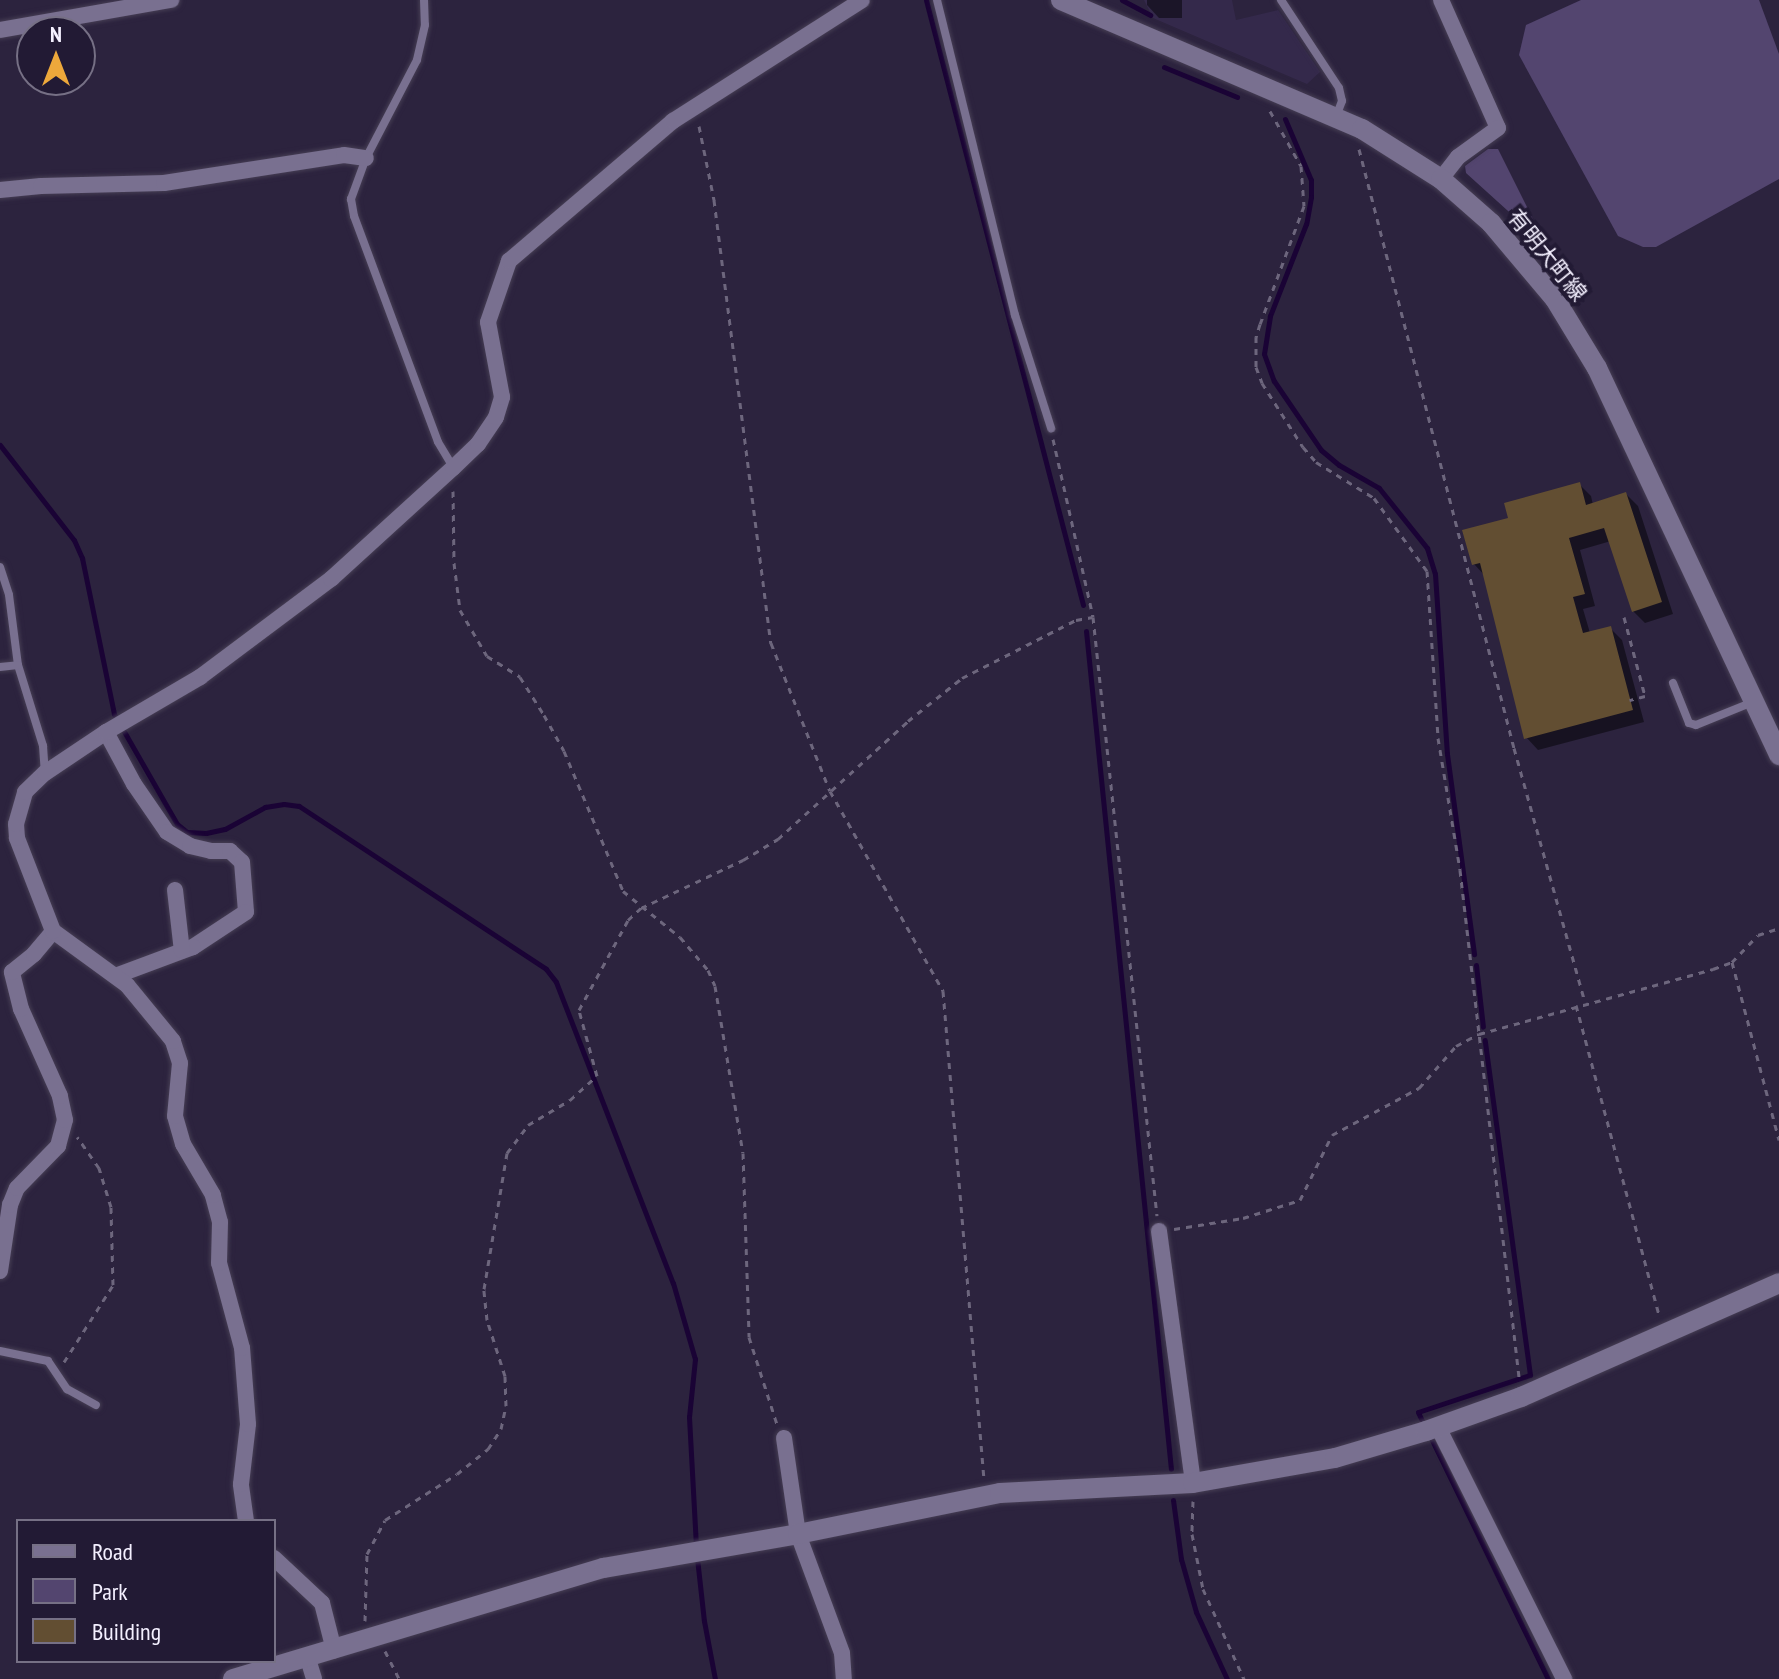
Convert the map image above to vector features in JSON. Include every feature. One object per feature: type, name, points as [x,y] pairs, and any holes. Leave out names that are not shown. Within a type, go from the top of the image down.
[{"type":"street","points":[[0,30],[171,0]]},
{"type":"street","points":[[246,1519],[241,1484],[248,1424],[242,1348],[219,1263],[220,1222],[213,1195],[183,1144],[175,1116],[180,1063],[173,1041],[127,985],[53,931],[17,838],[16,824],[25,792],[45,773],[106,732],[200,677],[331,579],[453,468],[478,444],[496,417],[502,397],[488,322],[509,261],[673,121],[862,0]]},
{"type":"street","name":"有明大町線","points":[[1061,0],[1335,117],[1381,140],[1441,179],[1514,247],[1573,327],[1597,368],[1779,755]]},
{"type":"street","points":[[1441,0],[1498,128],[1458,157],[1441,179]]},
{"type":"street","points":[[0,190],[164,183],[344,155],[366,158]]},
{"type":"street","points":[[106,732],[134,784],[167,832],[190,846],[230,851],[242,862],[246,912],[232,924],[182,951],[115,976]]},
{"type":"street","points":[[175,890],[182,951]]},
{"type":"street","points":[[0,1271],[10,1205],[17,1188],[58,1146],[65,1120],[60,1096],[21,1009],[12,972],[34,954],[53,931]]},
{"type":"street","points":[[1159,1231],[1193,1483]]},
{"type":"street","points":[[233,1679],[604,1568],[798,1534],[986,1496],[1193,1483],[1335,1458],[1438,1427],[1521,1397],[1779,1283]]},
{"type":"street","points":[[1438,1427],[1564,1679]]},
{"type":"street","points":[[784,1438],[798,1534],[842,1653],[844,1679]]},
{"type":"street","points":[[276,1560],[322,1603],[334,1650]]},
{"type":"street","points":[[308,1659],[314,1679]]},
{"type":"lane","points":[[424,0],[425,25],[417,60],[366,158],[351,199],[354,216],[438,442],[453,468]]},
{"type":"lane","points":[[937,0],[1015,315],[1051,428]]},
{"type":"lane","points":[[1281,0],[1339,88],[1342,101],[1335,117]]},
{"type":"lane","points":[[0,567],[9,595],[18,665],[43,746],[45,773]]},
{"type":"lane","points":[[0,667],[18,665]]},
{"type":"lane","points":[[1673,683],[1689,723],[1696,725],[1754,702]]},
{"type":"lane","points":[[0,1351],[48,1361],[58,1371],[67,1389],[96,1405]]},
{"type":"path","points":[[695,106],[714,200],[771,643],[830,791],[943,991],[986,1496]]},
{"type":"path","points":[[1283,131],[1301,166],[1304,206],[1260,324],[1256,367],[1262,383],[1303,447],[1316,462],[1374,498],[1427,571],[1438,738],[1460,870],[1521,1397]]},
{"type":"path","points":[[1363,172],[1510,733],[1585,1002]]},
{"type":"path","points":[[1051,428],[1093,617],[1159,1231],[1243,1218],[1300,1200],[1332,1135],[1419,1088],[1456,1046],[1479,1034],[1732,962],[1758,935],[1779,928]]},
{"type":"path","points":[[453,468],[454,563],[460,610],[487,656],[520,677],[544,715],[564,751],[623,891],[680,937],[708,970],[715,986],[743,1153],[749,1337],[784,1438]]},
{"type":"path","points":[[399,1679],[364,1617],[367,1554],[385,1520],[478,1457],[501,1429],[506,1406],[505,1376],[487,1320],[484,1289],[507,1153],[528,1125],[570,1100],[597,1076],[579,1010],[628,920],[641,908],[743,860],[778,839],[940,693],[1076,620],[1093,617]]},
{"type":"path","points":[[1624,617],[1645,696],[1630,700]]},
{"type":"path","points":[[1732,962],[1779,1140]]},
{"type":"path","points":[[1576,1005],[1664,1334]]},
{"type":"path","points":[[58,1371],[113,1285],[111,1207],[99,1168],[65,1120]]},
{"type":"path","points":[[1193,1483],[1192,1534],[1203,1589],[1244,1679]]},
{"type":"shaded area","points":[[1144,0],[1232,0],[1236,20],[1278,10],[1320,72],[1307,84],[1153,18]]},
{"type":"green space","points":[[1581,0],[1759,0],[1779,54],[1779,179],[1656,247],[1643,247],[1618,236],[1519,55],[1526,25]]},
{"type":"green space","points":[[1488,149],[1498,149],[1560,273],[1528,229],[1466,173],[1465,166]]},
{"type":"building","points":[[1580,482],[1586,505],[1626,492],[1662,602],[1632,612],[1604,528],[1569,538],[1585,594],[1573,597],[1583,633],[1611,626],[1633,710],[1524,739],[1480,563],[1472,565],[1462,530],[1508,518],[1504,503]]},
{"type":"waterway","points":[[926,0],[1083,605]]},
{"type":"waterway","points":[[1122,0],[1150,15]]},
{"type":"waterway","points":[[1164,67],[1237,97]]},
{"type":"waterway","points":[[1285,119],[1311,180],[1311,197],[1306,224],[1270,316],[1264,354],[1274,381],[1321,450],[1339,465],[1379,488],[1427,548],[1435,574],[1447,754],[1474,954]]},
{"type":"waterway","points":[[0,445],[74,540],[82,558],[114,714],[177,824],[187,832],[206,833],[225,829],[265,807],[284,804],[299,806],[546,969],[556,982],[673,1283],[695,1359],[689,1417],[696,1548]]},
{"type":"waterway","points":[[1086,631],[1171,1469]]},
{"type":"waterway","points":[[1476,965],[1483,1027]]},
{"type":"waterway","points":[[1424,1425],[1418,1412],[1530,1375],[1485,1040]]},
{"type":"waterway","points":[[1429,1434],[1548,1679]]},
{"type":"waterway","points":[[1173,1500],[1181,1559],[1196,1612],[1227,1679]]},
{"type":"waterway","points":[[697,1558],[715,1679]]}]
